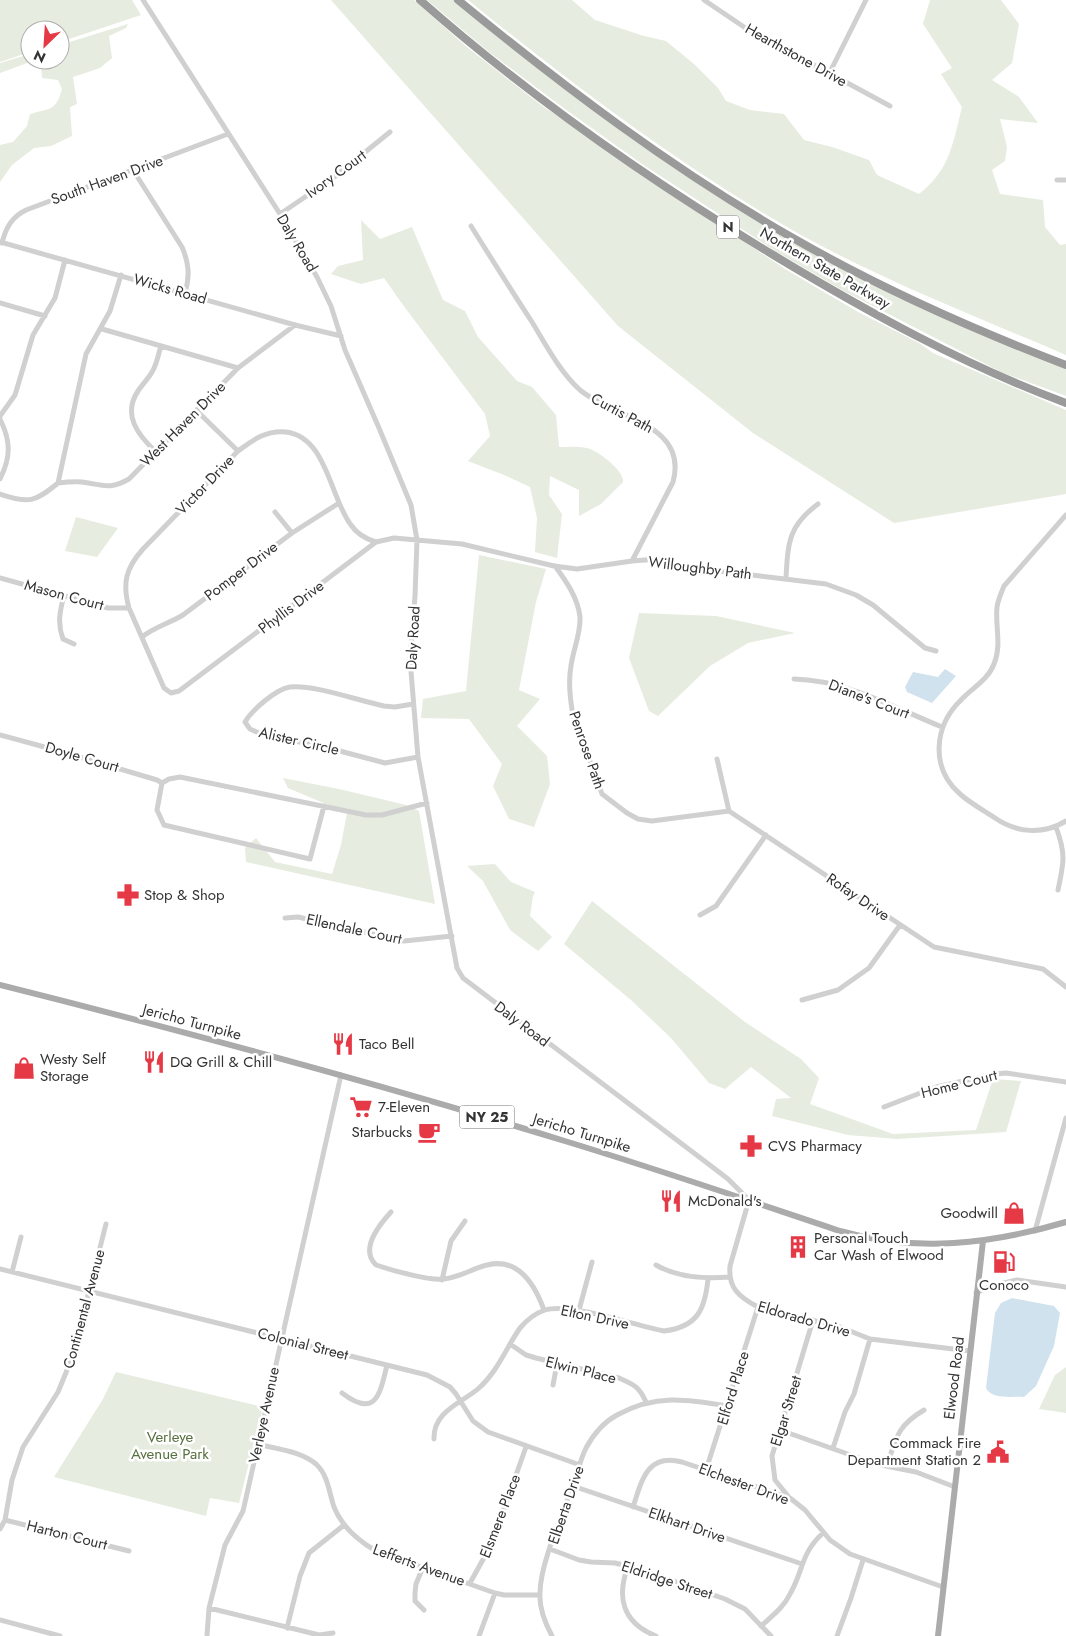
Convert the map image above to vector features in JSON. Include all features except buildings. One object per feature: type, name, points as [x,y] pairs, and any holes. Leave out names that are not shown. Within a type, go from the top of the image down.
[{"type":"highway","name":"Northern State Parkway","points":[[420,0],[506,70],[585,130],[661,183],[752,242],[815,280],[912,333],[993,373],[1066,403]]},
{"type":"highway","name":"Northern State Parkway","points":[[458,0],[542,67],[630,132],[698,179],[768,223],[839,263],[921,304],[996,338],[1066,365]]},
{"type":"main road","name":"Jericho Turnpike","points":[[0,985],[341,1075],[561,1140],[871,1239],[935,1244],[983,1241]]},
{"type":"main road","name":"NY 25","points":[[983,1241],[1035,1231],[1066,1222]]},
{"type":"main road","name":"Elwood Road","points":[[938,1636],[983,1241]]},
{"type":"street","name":"Daly Road","points":[[143,0],[280,214],[317,277],[330,306],[345,350],[380,428],[411,505],[417,540],[410,659],[418,757],[457,968],[462,978],[715,1168],[749,1200]]},
{"type":"street","name":"Hearthstone Drive","points":[[704,0],[744,28],[890,106]]},
{"type":"street","points":[[829,74],[866,0]]},
{"type":"street","name":"Ivory Court","points":[[280,214],[333,178],[390,132]]},
{"type":"street","name":"South Haven Drive","points":[[1,243],[9,224],[18,214],[228,134]]},
{"type":"street","points":[[133,170],[188,258],[189,272],[185,293]]},
{"type":"street","points":[[1057,180],[1066,180]]},
{"type":"street","name":"Curtis Path","points":[[471,226],[552,355],[570,380],[594,399],[654,430],[664,438],[672,449],[676,471],[673,482],[632,561]]},
{"type":"street","name":"Wicks Road","points":[[1,243],[295,325],[341,336]]},
{"type":"street","points":[[0,479],[8,455],[8,444],[7,435],[0,418],[15,396],[33,335],[55,298],[65,260]]},
{"type":"street","points":[[0,494],[12,498],[31,500],[41,497],[58,483],[86,354],[102,329],[110,311],[121,275]]},
{"type":"street","points":[[0,303],[44,316]]},
{"type":"street","name":"West Haven Drive","points":[[58,483],[80,482],[108,487],[119,485],[129,479],[198,411],[238,368],[295,325]]},
{"type":"street","points":[[102,329],[238,368]]},
{"type":"street","points":[[156,452],[140,437],[131,412],[132,402],[152,372],[161,346]]},
{"type":"street","points":[[198,411],[238,451]]},
{"type":"street","name":"Victor Drive","points":[[172,693],[164,688],[129,608],[125,594],[128,573],[136,556],[238,451],[252,440],[265,434],[280,432],[293,433],[305,440],[320,458],[351,526],[366,539],[376,542]]},
{"type":"street","name":"Pomper Drive","points":[[142,637],[150,631],[183,616],[292,533],[339,503]]},
{"type":"street","points":[[786,578],[790,541],[795,527],[808,511],[818,504]]},
{"type":"street","points":[[275,512],[292,533]]},
{"type":"street","points":[[1066,515],[1004,586],[999,596],[997,607],[998,644],[994,666],[982,681],[953,708],[942,727],[940,736],[943,771],[961,795],[1010,827],[1021,830],[1032,831],[1056,827],[1066,821]]},
{"type":"street","name":"Phyllis Drive","points":[[172,693],[179,691],[376,542],[394,538],[417,540]]},
{"type":"street","name":"Willoughby Path","points":[[417,540],[462,544],[554,566],[577,569],[658,559],[687,567],[826,584],[856,595],[873,605],[925,648],[936,651]]},
{"type":"street","name":"Penrose Path","points":[[554,566],[568,583],[578,608],[580,627],[570,667],[569,688],[573,715],[602,794],[638,819],[652,821],[728,811]]},
{"type":"street","name":"Mason Court","points":[[0,578],[108,608],[129,608]]},
{"type":"street","points":[[64,595],[58,619],[59,630],[63,639],[74,644]]},
{"type":"street","name":"Diane's Court","points":[[794,679],[814,679],[848,689],[942,727]]},
{"type":"street","name":"Alister Circle","points":[[413,704],[384,706],[312,689],[288,687],[251,712],[245,722],[250,729],[259,733],[343,751],[374,762],[385,763],[418,757]]},
{"type":"street","name":"Doyle Court","points":[[0,735],[120,768],[162,783]]},
{"type":"street","points":[[717,759],[728,811]]},
{"type":"street","points":[[324,806],[310,860],[164,825],[157,810],[162,783],[169,779],[180,777],[324,806],[366,815],[382,815],[427,803]]},
{"type":"street","name":"Rofay Drive","points":[[728,811],[934,947],[1043,969],[1066,987]]},
{"type":"street","points":[[1056,827],[1064,850],[1064,867],[1058,890]]},
{"type":"street","points":[[700,915],[716,906],[766,835]]},
{"type":"street","name":"Ellendale Court","points":[[286,918],[298,917],[404,941],[452,936]]},
{"type":"street","points":[[802,1000],[838,990],[869,968],[900,925]]},
{"type":"street","name":"Home Court","points":[[884,1108],[936,1087],[994,1074],[1006,1073],[1066,1082]]},
{"type":"street","name":"Verleye Avenue","points":[[207,1636],[210,1608],[225,1545],[243,1511],[341,1075]]},
{"type":"street","points":[[1035,1231],[1066,1118]]},
{"type":"street","points":[[656,1265],[669,1272],[708,1279],[729,1277],[733,1255],[749,1200]]},
{"type":"street","points":[[391,1212],[373,1236],[369,1253],[371,1260],[376,1265],[442,1280],[461,1276],[487,1265],[500,1264],[510,1266],[528,1277],[540,1298],[544,1310]]},
{"type":"street","points":[[442,1280],[451,1241],[465,1221]]},
{"type":"street","name":"Continental Avenue","points":[[0,1529],[5,1520],[12,1480],[23,1447],[58,1392],[72,1358],[106,1224]]},
{"type":"street","points":[[12,1272],[21,1237]]},
{"type":"street","points":[[579,1310],[592,1262]]},
{"type":"street","name":"Colonial Street","points":[[0,1269],[427,1375],[450,1387],[473,1421],[479,1426],[500,1438],[580,1465]]},
{"type":"street","name":"Eldorado Drive","points":[[729,1277],[738,1293],[748,1302],[758,1307],[840,1327],[870,1340],[970,1351]]},
{"type":"street","name":"Elton Drive","points":[[434,1439],[434,1430],[437,1422],[460,1400],[476,1391],[487,1381],[522,1326],[532,1317],[544,1310],[554,1308],[579,1310],[664,1332],[675,1330],[686,1326],[701,1311],[708,1279]]},
{"type":"street","points":[[976,1293],[991,1286],[1017,1280],[1066,1287]]},
{"type":"street","name":"Elford Place","points":[[706,1470],[728,1406],[758,1307]]},
{"type":"street","name":"Elgar Street","points":[[790,1498],[775,1480],[772,1456],[813,1320]]},
{"type":"street","points":[[833,1448],[845,1412],[854,1394],[870,1340]]},
{"type":"street","name":"Elwin Place","points":[[510,1344],[526,1355],[619,1378],[631,1383],[641,1391],[646,1402]]},
{"type":"street","points":[[553,1385],[557,1364]]},
{"type":"street","points":[[342,1393],[353,1401],[364,1404],[372,1402],[379,1396],[387,1365]]},
{"type":"street","points":[[646,1402],[686,1400],[728,1406]]},
{"type":"street","name":"Elberta Drive","points":[[552,1636],[542,1612],[540,1583],[550,1549],[586,1449],[595,1434],[604,1425],[616,1416],[646,1402]]},
{"type":"street","points":[[887,1466],[902,1427],[911,1418],[924,1410]]},
{"type":"street","points":[[780,1430],[887,1466],[916,1472],[955,1487]]},
{"type":"street","name":"Lefferts Avenue","points":[[258,1444],[298,1454],[316,1465],[323,1473],[335,1507],[344,1525],[353,1536],[376,1551],[495,1593],[504,1595],[540,1595]]},
{"type":"street","name":"Elsmere Place","points":[[470,1583],[491,1545],[526,1447]]},
{"type":"street","name":"Elchester Drive","points":[[633,1507],[646,1472],[658,1462],[672,1459],[790,1498],[805,1510],[823,1533],[838,1547],[863,1560],[943,1587]]},
{"type":"street","name":"Elkhart Drive","points":[[573,1486],[802,1564]]},
{"type":"street","name":"Harton Court","points":[[5,1520],[129,1551]]},
{"type":"street","points":[[287,1628],[302,1569],[309,1553],[344,1525]]},
{"type":"street","points":[[761,1626],[783,1605],[790,1594],[810,1547],[823,1533]]},
{"type":"street","name":"Eldridge Street","points":[[550,1549],[579,1560],[628,1566],[737,1603],[771,1636]]},
{"type":"street","points":[[837,1636],[863,1560]]},
{"type":"street","points":[[628,1566],[622,1589],[622,1600],[626,1611],[639,1628],[656,1636]]},
{"type":"street","points":[[423,1567],[414,1593],[416,1601],[424,1610]]},
{"type":"street","points":[[479,1636],[495,1593]]},
{"type":"street","points":[[210,1608],[318,1635],[333,1632]]},
{"type":"street","points":[[0,1620],[60,1636]]},
{"type":"green space","points":[[0,0],[132,0],[141,15],[70,39],[70,20],[20,20],[20,55],[0,62]]},
{"type":"green space","points":[[331,0],[414,0],[468,48],[541,105],[785,269],[858,312],[919,343],[933,353],[1066,410],[1066,494],[894,523],[753,433],[618,326]]},
{"type":"green space","points":[[427,0],[455,0],[606,118],[819,255],[1066,367],[1066,396],[1001,372],[842,290],[777,252],[642,164],[565,109],[489,52]]},
{"type":"green space","points":[[468,0],[572,0],[595,20],[666,41],[694,64],[718,88],[726,101],[750,110],[784,114],[804,140],[832,147],[869,160],[877,175],[919,194],[938,175],[949,155],[962,107],[941,74],[952,68],[923,24],[930,0],[1001,0],[1019,24],[1012,63],[992,80],[1019,97],[1038,123],[1000,119],[1007,147],[1005,161],[992,170],[1000,194],[1043,200],[1045,227],[1060,245],[1066,244],[1066,355],[951,307],[875,272],[837,254],[765,214],[650,139],[540,57]]},
{"type":"green space","points":[[128,24],[126,28],[109,36],[112,58],[100,68],[73,77],[77,104],[70,107],[72,136],[51,146],[34,148],[12,165],[0,182],[0,145],[13,142],[27,126],[30,114],[52,108],[55,105],[62,89],[58,80],[42,78],[41,70],[70,70],[70,42]]},
{"type":"green space","points":[[20,57],[20,66],[0,73],[0,63]]},
{"type":"green space","points":[[361,220],[380,239],[412,227],[443,300],[465,311],[478,337],[517,381],[532,387],[556,415],[559,447],[580,447],[592,450],[610,462],[620,472],[623,482],[601,504],[579,516],[579,490],[550,476],[549,495],[562,514],[557,558],[535,552],[537,518],[530,487],[468,461],[490,436],[485,414],[384,278],[361,284],[331,274],[338,266],[363,260]]},
{"type":"green space","points":[[76,517],[118,528],[97,557],[65,551]]},
{"type":"green space","points":[[479,555],[546,569],[536,602],[519,690],[540,699],[517,726],[547,756],[550,784],[534,827],[509,819],[493,786],[502,764],[469,719],[421,718],[423,699],[466,691]]},
{"type":"green space","points":[[639,613],[716,616],[795,633],[748,643],[710,666],[658,716],[649,711],[629,658]]},
{"type":"green space","points":[[283,778],[406,805],[419,811],[435,904],[246,862],[245,848],[256,838],[275,862],[332,874],[341,845],[347,813],[288,788]]},
{"type":"green space","points":[[495,864],[511,882],[535,892],[530,916],[552,937],[538,951],[510,930],[483,881],[467,866]]},
{"type":"green space","points":[[592,901],[745,1022],[801,1059],[819,1078],[810,1104],[893,1134],[976,1130],[993,1079],[1021,1081],[1006,1132],[897,1139],[848,1135],[772,1116],[776,1099],[791,1098],[751,1067],[725,1089],[709,1083],[671,1038],[631,1000],[564,944]]},
{"type":"green space","points":[[1066,1367],[1066,1413],[1039,1409],[1055,1375]]},
{"type":"green space","name":"Verleye Avenue Park","points":[[116,1372],[263,1407],[239,1503],[210,1498],[206,1516],[54,1477],[103,1399]]},
{"type":"water","points":[[945,669],[956,676],[932,703],[907,692],[905,687],[913,672],[938,677]]},
{"type":"water","points":[[1012,1298],[1054,1306],[1060,1313],[1054,1346],[1036,1386],[1024,1397],[997,1396],[986,1388],[995,1313],[1001,1303]]},
{"type":"place","name":"Stop & Shop","points":[[128,895]]},
{"type":"place","name":"Taco Bell","points":[[343,1044]]},
{"type":"place","name":"DQ Grill & Chill","points":[[154,1062]]},
{"type":"place","name":"Westy Self Storage","points":[[24,1068]]},
{"type":"place","name":"7-Eleven","points":[[361,1107]]},
{"type":"place","name":"Starbucks","points":[[429,1132]]},
{"type":"place","name":"CVS Pharmacy","points":[[751,1146]]},
{"type":"place","name":"McDonald's","points":[[671,1201]]},
{"type":"place","name":"Goodwill","points":[[1014,1213]]},
{"type":"place","name":"Personal Touch Car Wash of Elwood","points":[[798,1247]]},
{"type":"place","name":"Conoco","points":[[1004,1262]]},
{"type":"place","name":"Commack Fire Department Station 2","points":[[998,1452]]}]
